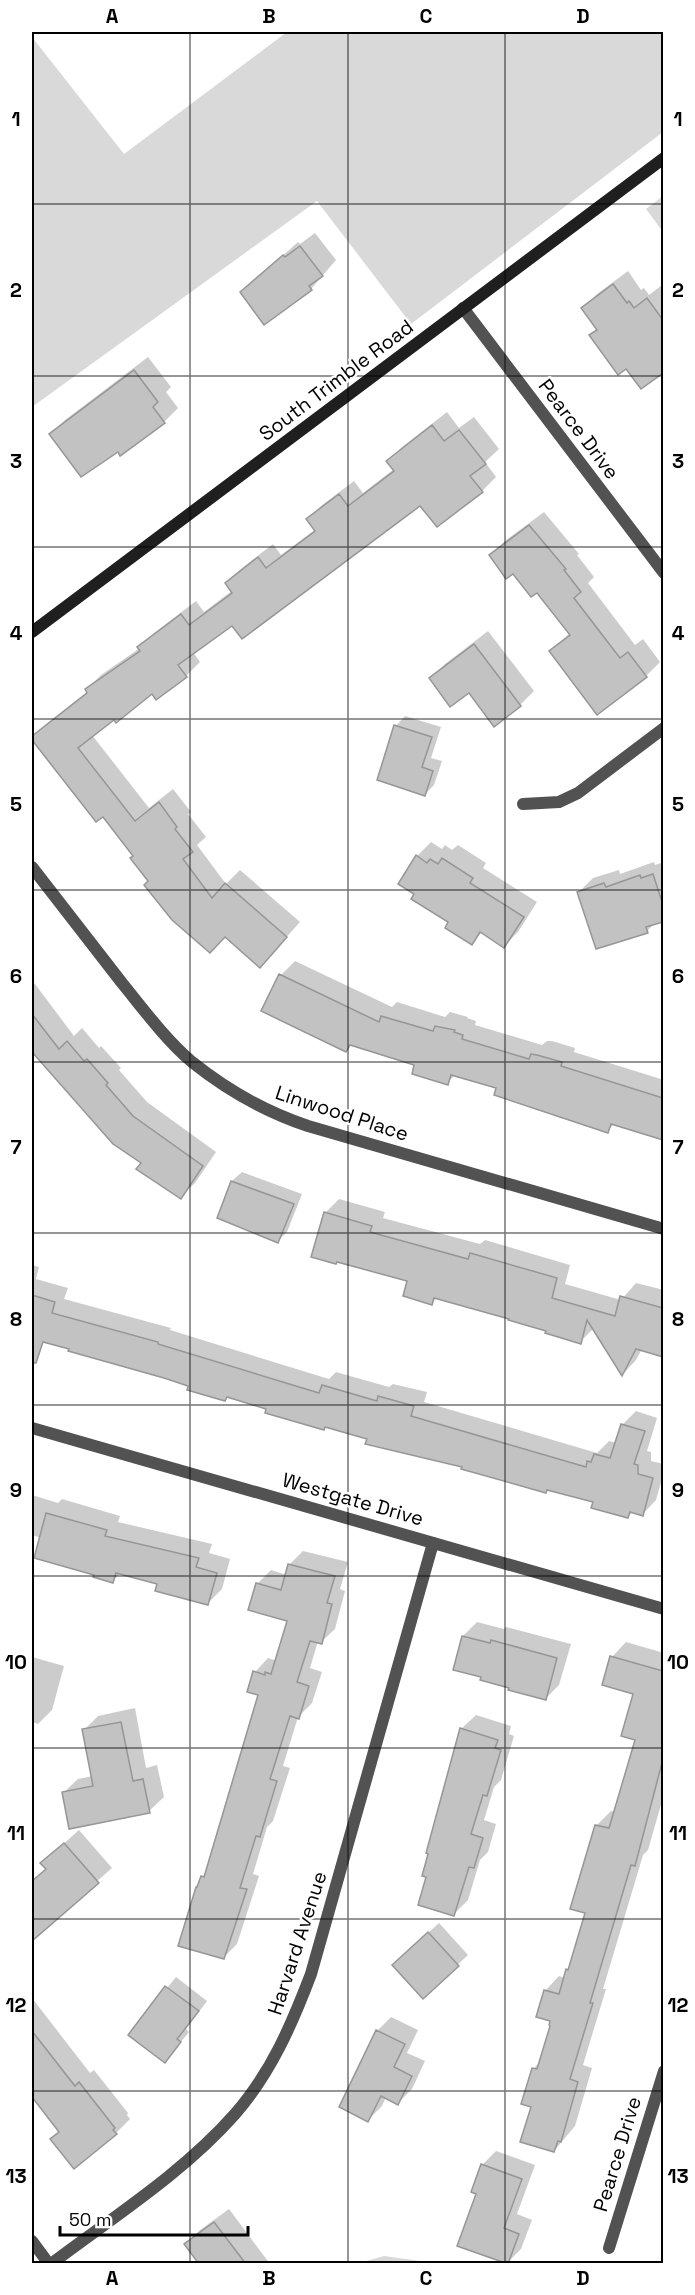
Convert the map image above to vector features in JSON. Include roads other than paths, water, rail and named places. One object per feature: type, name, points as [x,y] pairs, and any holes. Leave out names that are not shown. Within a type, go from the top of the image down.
[{"type":"main road","name":"South Trimble Road","points":[[32,632],[663,158]]},
{"type":"street","name":"Pearce Drive","points":[[463,308],[663,573]]},
{"type":"street","points":[[523,804],[559,802],[578,793],[663,728]]},
{"type":"street","name":"Linwood Place","points":[[32,867],[165,1035],[190,1061],[249,1100],[282,1118],[663,1229]]},
{"type":"street","name":"Westgate Drive","points":[[32,1428],[663,1609]]},
{"type":"street","name":"Harvard Avenue","points":[[50,2264],[181,2166],[211,2139],[236,2113],[277,2054],[297,2014],[311,1974],[433,1543]]},
{"type":"street","name":"Pearce Drive","points":[[609,2248],[663,2071]]},
{"type":"street","points":[[32,2241],[50,2264]]}]
